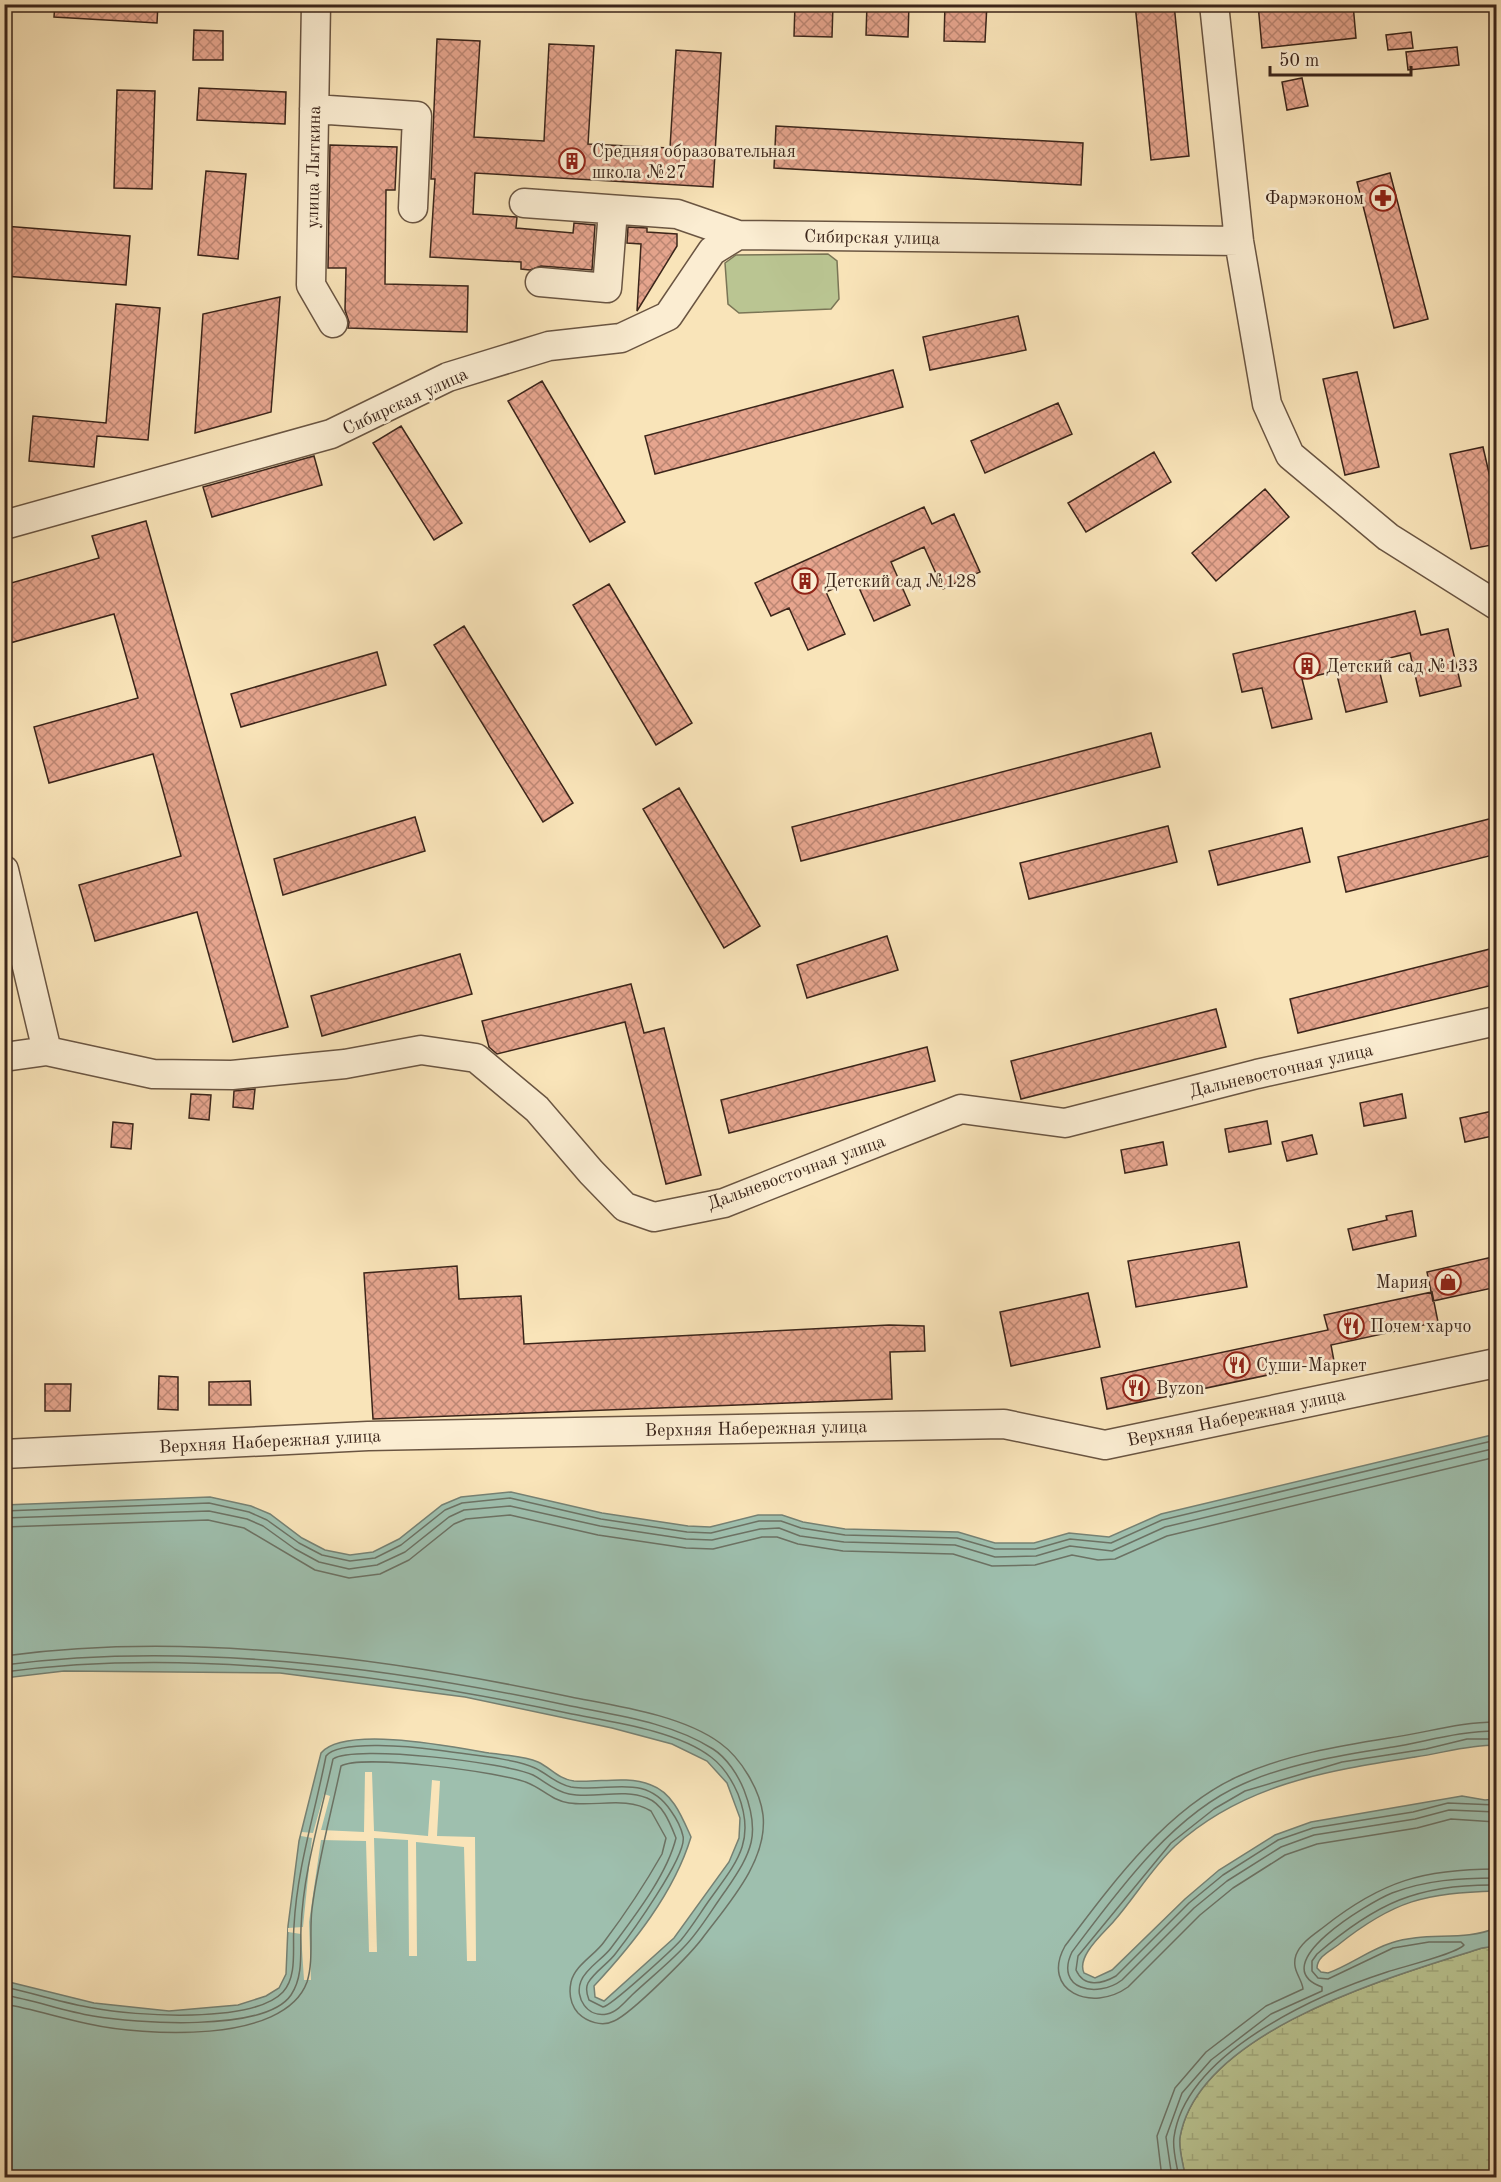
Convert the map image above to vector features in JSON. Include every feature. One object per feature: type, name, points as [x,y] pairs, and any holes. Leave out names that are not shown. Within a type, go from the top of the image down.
[{"type":"street","name":"улица Лыткина","points":[[316,4],[311,285],[333,323]]},
{"type":"street","points":[[1214,4],[1239,241],[1267,404],[1290,455],[1388,537],[1497,605]]},
{"type":"street","points":[[314,110],[417,117],[412,208]]},
{"type":"street","points":[[524,203],[677,214],[738,235]]},
{"type":"street","points":[[540,282],[607,288],[613,210]]},
{"type":"street","name":"Сибирская улица","points":[[4,525],[332,435],[448,377],[538,350],[621,338],[668,316],[712,251],[738,235],[1239,241]]},
{"type":"street","points":[[4,870],[47,1051]]},
{"type":"street","name":"Дальневосточная улица","points":[[4,1056],[47,1051],[153,1074],[232,1075],[345,1064],[421,1050],[476,1058],[537,1109],[625,1207],[654,1217],[724,1203],[961,1109],[1065,1123],[1257,1074],[1497,1021]]},
{"type":"street","name":"Верхняя Набережная улица","points":[[4,1454],[368,1436],[1004,1424],[1105,1445],[1497,1363]]},
{"type":"green space","points":[[828,254],[837,261],[839,299],[831,309],[739,313],[728,304],[725,263],[736,255]]},
{"type":"green space","points":[[1496,1946],[1496,2177],[1185,2177],[1180,2152],[1180,2137],[1195,2099],[1223,2066],[1261,2038],[1305,2013],[1400,1974],[1482,1948]]},
{"type":"water","points":[[1496,1434],[1496,1745],[1465,1748],[1318,1775],[1258,1794],[1229,1808],[1201,1825],[1175,1846],[1092,1945],[1084,1959],[1083,1966],[1084,1973],[1095,1978],[1112,1970],[1185,1899],[1219,1870],[1275,1835],[1311,1822],[1462,1796],[1485,1800],[1496,1799],[1496,1891],[1430,1897],[1394,1909],[1376,1918],[1328,1952],[1319,1961],[1317,1968],[1321,1972],[1328,1973],[1367,1953],[1404,1939],[1470,1935],[1496,1928],[1496,1946],[1482,1948],[1400,1974],[1305,2013],[1261,2038],[1223,2066],[1195,2099],[1180,2137],[1180,2152],[1185,2177],[5,2177],[5,1981],[94,2003],[169,2011],[238,2005],[266,1996],[279,1988],[286,1974],[288,1926],[299,1841],[321,1753],[334,1745],[352,1740],[375,1739],[427,1743],[532,1760],[543,1764],[568,1780],[642,1782],[665,1794],[676,1806],[691,1837],[674,1878],[651,1917],[594,1986],[595,1997],[604,2001],[674,1938],[729,1862],[739,1838],[740,1818],[727,1783],[707,1761],[672,1744],[612,1728],[465,1697],[280,1673],[64,1671],[5,1678],[4,1505],[210,1497],[251,1506],[270,1514],[302,1538],[325,1550],[350,1555],[373,1552],[399,1539],[442,1505],[461,1497],[511,1492],[602,1513],[688,1526],[710,1527],[758,1515],[782,1515],[803,1522],[845,1529],[958,1532],[995,1543],[1034,1543],[1069,1533],[1109,1537],[1161,1514]]},
{"type":"pier","points":[[365,1772],[372,1772],[374,1831],[428,1836],[432,1780],[440,1781],[437,1836],[475,1837],[476,1961],[467,1961],[464,1847],[416,1842],[417,1956],[409,1956],[408,1840],[374,1838],[377,1952],[369,1952],[366,1841],[321,1840],[309,1922],[311,1980],[304,1980],[301,1934],[288,1932],[288,1928],[303,1927],[312,1838],[301,1836],[302,1832],[313,1833],[324,1794],[330,1796],[321,1830],[364,1832]]},
{"type":"building","points":[[55,4],[158,4],[157,23],[54,17]]},
{"type":"building","points":[[795,4],[833,4],[832,37],[794,36]]},
{"type":"building","points":[[867,4],[909,4],[908,37],[866,35]]},
{"type":"building","points":[[945,4],[987,4],[985,42],[944,41]]},
{"type":"building","points":[[1135,4],[1174,4],[1189,156],[1151,160]]},
{"type":"building","points":[[1258,4],[1353,4],[1356,38],[1262,48]]},
{"type":"building","points":[[194,30],[223,31],[223,60],[193,60]]},
{"type":"building","points":[[1411,32],[1413,48],[1388,50],[1386,35]]},
{"type":"building","name":"Средняя образовательная школа №27","points":[[437,39],[480,41],[474,137],[544,141],[549,44],[594,46],[588,144],[670,148],[676,50],[721,53],[713,187],[475,173],[473,214],[517,217],[516,228],[573,233],[574,223],[595,225],[592,270],[541,266],[530,270],[521,269],[521,262],[430,257],[435,179],[431,179]]},
{"type":"building","points":[[1457,47],[1459,65],[1408,70],[1406,52]]},
{"type":"building","points":[[1302,78],[1308,106],[1287,110],[1282,82]]},
{"type":"building","points":[[199,88],[286,92],[285,124],[197,120]]},
{"type":"building","points":[[117,90],[155,91],[152,189],[114,188]]},
{"type":"building","points":[[776,126],[1083,143],[1081,185],[774,168]]},
{"type":"building","points":[[330,145],[397,147],[395,190],[386,190],[385,284],[468,286],[467,332],[348,328],[349,322],[345,310],[346,268],[328,268]]},
{"type":"building","points":[[206,171],[246,174],[238,259],[198,255]]},
{"type":"building","points":[[1390,173],[1428,319],[1394,328],[1357,182]]},
{"type":"building","points":[[4,226],[130,236],[126,285],[4,276]]},
{"type":"building","points":[[628,227],[647,228],[647,232],[677,234],[677,246],[637,311],[641,244],[627,243]]},
{"type":"building","points":[[280,297],[271,412],[195,433],[203,314]]},
{"type":"building","points":[[116,304],[160,308],[148,440],[97,436],[94,467],[29,461],[33,416],[106,423]]},
{"type":"building","points":[[1018,316],[1026,350],[930,370],[923,337]]},
{"type":"building","points":[[893,370],[903,407],[655,474],[645,436]]},
{"type":"building","points":[[1357,372],[1379,467],[1345,475],[1323,379]]},
{"type":"building","points":[[542,381],[625,522],[590,542],[508,401]]},
{"type":"building","points":[[1058,403],[1072,434],[985,473],[971,441]]},
{"type":"building","points":[[401,426],[462,523],[434,540],[373,443]]},
{"type":"building","points":[[1483,447],[1497,508],[1497,544],[1471,549],[1450,454]]},
{"type":"building","points":[[1154,452],[1171,482],[1086,532],[1068,503]]},
{"type":"building","points":[[314,456],[322,485],[212,517],[203,487]]},
{"type":"building","points":[[1265,489],[1289,517],[1216,581],[1192,553]]},
{"type":"building","name":"Детский сад №128","points":[[924,507],[932,524],[954,514],[980,572],[943,589],[924,547],[891,562],[910,605],[874,621],[855,579],[826,592],[845,634],[808,650],[789,608],[771,616],[755,583]]},
{"type":"building","points":[[146,521],[288,1027],[233,1042],[197,912],[95,941],[79,885],[181,856],[153,754],[49,783],[34,727],[138,698],[114,614],[10,643],[4,623],[4,585],[99,558],[92,536]]},
{"type":"building","points":[[609,584],[692,723],[656,745],[573,605]]},
{"type":"building","name":"Детский сад №133","points":[[1415,611],[1421,635],[1448,629],[1461,686],[1420,696],[1410,653],[1377,661],[1387,702],[1346,712],[1336,671],[1302,679],[1312,719],[1272,728],[1262,688],[1242,692],[1233,654]]},
{"type":"building","points":[[464,626],[573,803],[543,822],[434,645]]},
{"type":"building","points":[[377,652],[386,685],[241,727],[231,694]]},
{"type":"building","points":[[1151,733],[1160,767],[801,861],[792,827]]},
{"type":"building","points":[[679,788],[760,926],[724,948],[643,809]]},
{"type":"building","points":[[415,817],[425,851],[283,895],[274,859]]},
{"type":"building","points":[[1497,817],[1497,854],[1346,892],[1338,857]]},
{"type":"building","points":[[1168,826],[1177,862],[1029,899],[1020,863]]},
{"type":"building","points":[[1302,828],[1310,862],[1218,885],[1209,851]]},
{"type":"building","points":[[887,936],[898,970],[807,998],[797,965]]},
{"type":"building","points":[[1490,949],[1497,984],[1298,1033],[1290,999]]},
{"type":"building","points":[[460,954],[472,994],[322,1036],[311,996]]},
{"type":"building","points":[[631,984],[644,1033],[664,1028],[701,1175],[666,1184],[625,1022],[497,1054],[489,1047],[482,1021]]},
{"type":"building","points":[[1216,1009],[1226,1047],[1021,1099],[1011,1061]]},
{"type":"building","points":[[927,1047],[935,1081],[729,1133],[721,1100]]},
{"type":"building","points":[[255,1089],[253,1109],[233,1107],[234,1091]]},
{"type":"building","points":[[191,1094],[211,1095],[209,1120],[189,1118]]},
{"type":"building","points":[[1402,1094],[1406,1118],[1364,1126],[1360,1103]]},
{"type":"building","points":[[1493,1111],[1497,1135],[1465,1142],[1460,1118]]},
{"type":"building","points":[[1267,1121],[1271,1144],[1229,1152],[1225,1129]]},
{"type":"building","points":[[113,1122],[133,1124],[131,1149],[111,1147]]},
{"type":"building","points":[[1312,1135],[1317,1154],[1287,1161],[1282,1142]]},
{"type":"building","points":[[1163,1142],[1167,1165],[1125,1173],[1121,1150]]},
{"type":"building","points":[[1412,1211],[1416,1236],[1353,1250],[1348,1229],[1387,1220],[1386,1216]]},
{"type":"building","points":[[1239,1242],[1247,1287],[1136,1307],[1128,1261]]},
{"type":"building","points":[[1497,1256],[1497,1287],[1433,1301],[1427,1272]]},
{"type":"building","points":[[457,1266],[459,1299],[521,1296],[524,1344],[889,1325],[924,1326],[925,1351],[890,1352],[892,1399],[373,1419],[364,1273]]},
{"type":"building","points":[[1432,1292],[1438,1322],[1331,1345],[1334,1361],[1107,1409],[1101,1378],[1328,1330],[1324,1315]]},
{"type":"building","points":[[1088,1293],[1100,1347],[1011,1366],[1000,1312]]},
{"type":"building","points":[[159,1376],[178,1377],[178,1410],[158,1409]]},
{"type":"building","points":[[250,1381],[251,1405],[209,1405],[209,1382]]},
{"type":"building","points":[[45,1384],[71,1384],[70,1411],[45,1411]]},
{"type":"place","name":"Средняя образовательная школа №27","points":[[572,161]]},
{"type":"place","name":"Фармэконом","points":[[1383,198]]},
{"type":"place","name":"Детский сад №128","points":[[805,581]]},
{"type":"place","name":"Детский сад №133","points":[[1307,666]]},
{"type":"place","name":"Мария","points":[[1448,1282]]},
{"type":"place","name":"Почем харчо","points":[[1351,1326]]},
{"type":"place","name":"Суши-Маркет","points":[[1237,1365]]},
{"type":"place","name":"Byzon","points":[[1136,1388]]}]
